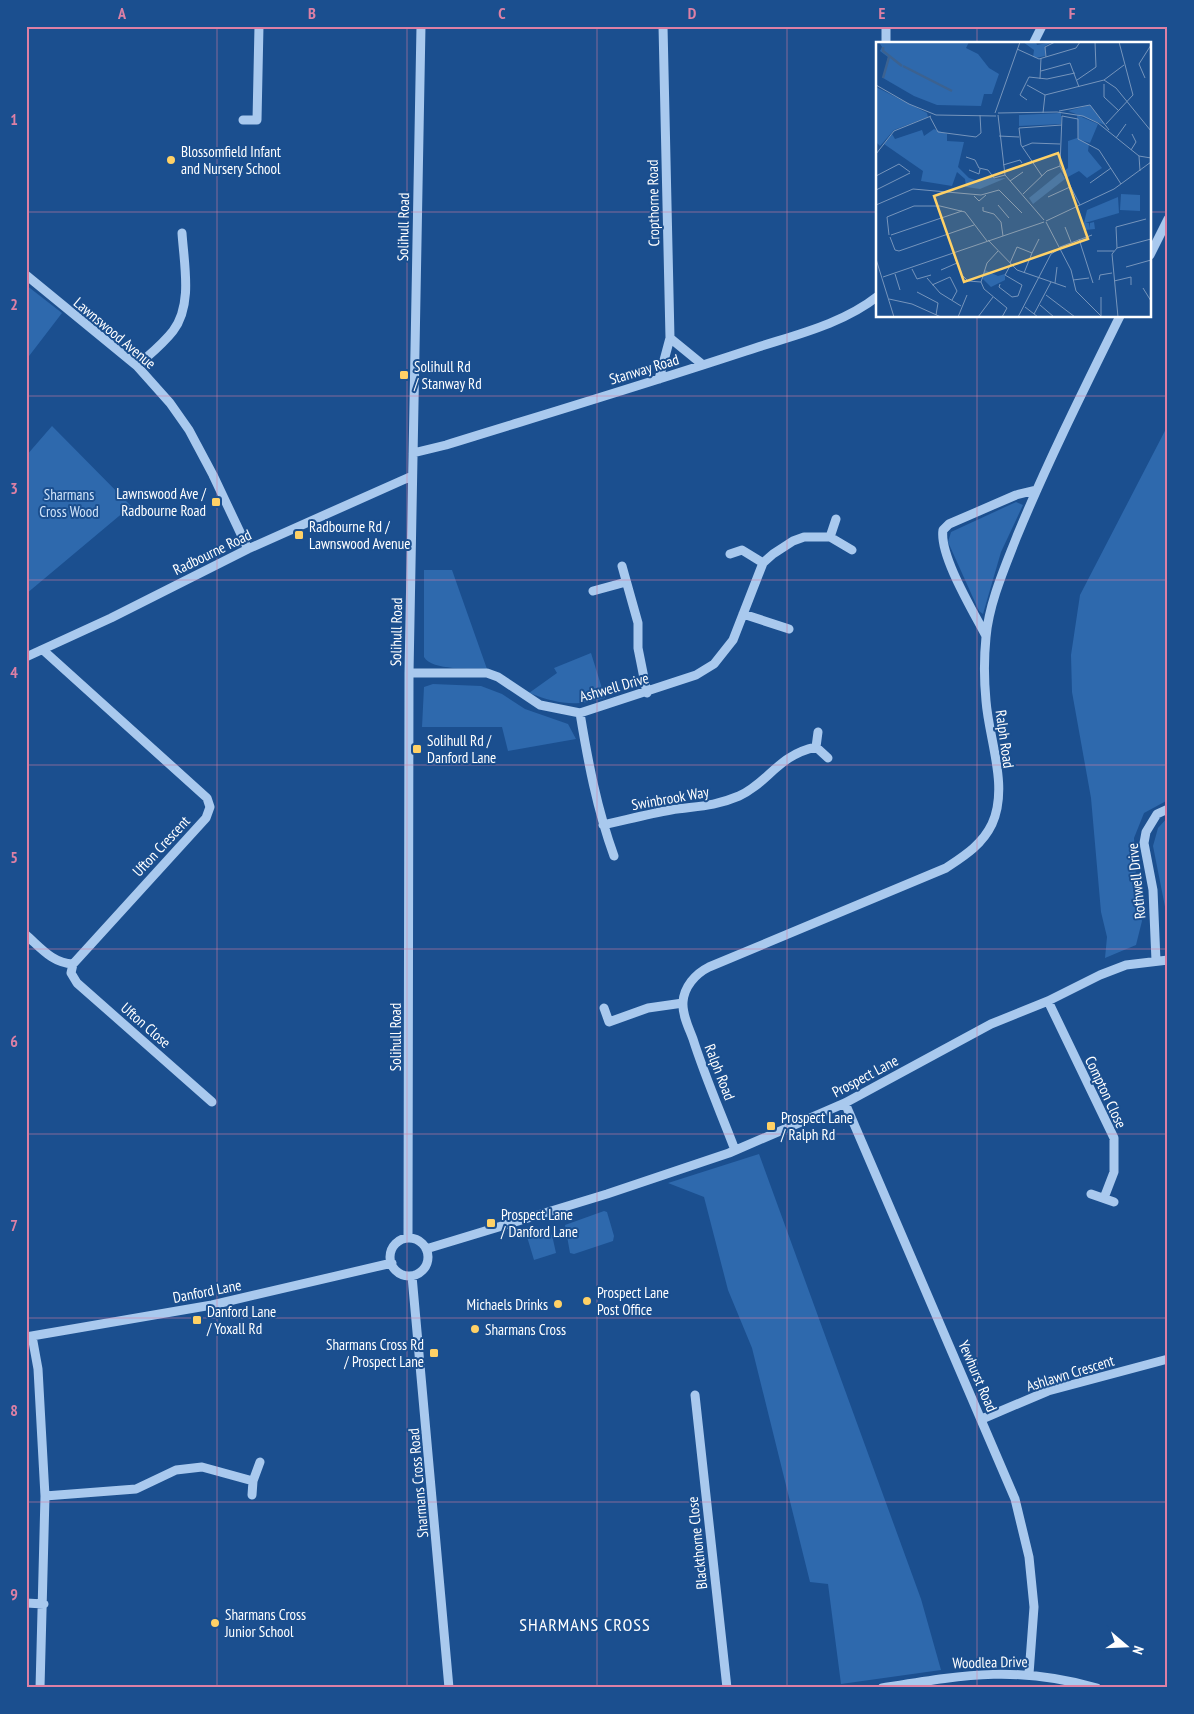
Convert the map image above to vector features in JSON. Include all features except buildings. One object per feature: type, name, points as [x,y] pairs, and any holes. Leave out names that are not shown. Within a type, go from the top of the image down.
[{"type":"street","points":[[242,120],[256,120],[259,26]]},
{"type":"street","name":"Solihull Road","points":[[408,1238],[409,673],[421,26]]},
{"type":"street","name":"Cropthorne Road","points":[[659,379],[670,338],[663,26]]},
{"type":"street","points":[[886,26],[886,42]]},
{"type":"street","points":[[1035,42],[1042,26]]},
{"type":"street","points":[[1152,251],[1168,219]]},
{"type":"street","points":[[137,366],[173,331],[181,314],[185,300],[182,233]]},
{"type":"street","name":"Lawnswood Avenue","points":[[26,275],[137,366],[170,403],[189,430],[213,475],[248,549]]},
{"type":"street","name":"Stanway Road","points":[[413,452],[446,445],[704,365],[844,318],[862,309],[876,298]]},
{"type":"street","name":"Ralph Road","points":[[735,1150],[700,1062],[685,1016],[683,1003],[688,986],[701,971],[946,868],[965,856],[981,841],[992,824],[998,794],[986,701],[986,636],[1001,577],[1036,490],[1119,318]]},
{"type":"street","points":[[670,338],[704,365]]},
{"type":"street","name":"Radbourne Road","points":[[26,657],[248,549],[412,476]]},
{"type":"street","points":[[986,636],[947,557],[941,540],[943,530],[949,524],[1016,495],[1036,490]]},
{"type":"street","points":[[830,538],[836,519]]},
{"type":"street","points":[[730,554],[742,550],[763,563],[793,541],[804,537],[830,538],[852,550]]},
{"type":"street","name":"Ashwell Drive","points":[[409,673],[486,673],[498,677],[540,705],[580,713],[647,693],[696,675],[714,664],[733,640],[763,563]]},
{"type":"street","points":[[622,566],[638,623],[638,648],[647,693]]},
{"type":"street","points":[[593,591],[626,582]]},
{"type":"street","points":[[743,614],[789,629]]},
{"type":"street","name":"Ufton Crescent","points":[[43,650],[207,798],[210,808],[206,818],[73,964]]},
{"type":"street","points":[[580,713],[590,773],[603,825],[614,856]]},
{"type":"street","points":[[818,732],[816,747],[828,758]]},
{"type":"street","name":"Swinbrook Way","points":[[603,825],[671,810],[712,806],[741,795],[776,766],[800,750],[816,747]]},
{"type":"street","name":"Rothwell Drive","points":[[1156,961],[1153,890],[1144,843],[1146,832],[1157,814],[1168,809]]},
{"type":"street","points":[[26,935],[53,959],[63,964],[73,964]]},
{"type":"street","name":"Prospect Lane","points":[[426,1249],[616,1191],[735,1150],[845,1103],[991,1024],[1048,1001],[1100,975],[1126,965],[1168,960]]},
{"type":"street","name":"Ufton Close","points":[[73,964],[71,973],[76,982],[212,1102]]},
{"type":"street","name":"Compton Close","points":[[1048,1001],[1114,1138],[1114,1172],[1104,1198]]},
{"type":"street","points":[[604,1008],[609,1022],[648,1008],[683,1003]]},
{"type":"street","name":"Yewhurst Road","points":[[845,1103],[1016,1499],[1029,1557],[1034,1607],[1029,1674]]},
{"type":"street","points":[[1091,1194],[1114,1202]]},
{"type":"street","points":[[408,1238],[419,1241],[426,1249],[428,1256],[426,1266],[422,1271],[412,1276],[400,1273],[392,1263],[391,1257],[395,1245],[408,1238]]},
{"type":"street","name":"Danford Lane","points":[[29,1336],[212,1305],[392,1263]]},
{"type":"street","name":"Sharmans Cross Road","points":[[412,1276],[449,1688]]},
{"type":"street","points":[[29,1336],[38,1369],[45,1496],[44,1604],[40,1688]]},
{"type":"street","name":"Ashlawn Crescent","points":[[982,1419],[1048,1391],[1168,1359]]},
{"type":"street","name":"Blackthorne Close","points":[[695,1395],[727,1688]]},
{"type":"street","points":[[252,1495],[253,1481],[260,1462]]},
{"type":"street","points":[[45,1496],[136,1489],[176,1470],[202,1467],[253,1481]]},
{"type":"street","points":[[26,1603],[44,1604]]},
{"type":"street","name":"Woodlea Drive","points":[[882,1688],[944,1677],[991,1673],[1029,1674],[1073,1681],[1097,1688]]},
{"type":"green space","points":[[26,285],[62,313],[26,360]]},
{"type":"green space","points":[[1168,425],[1168,800],[1144,813],[1134,838],[1136,878],[1142,921],[1136,945],[1105,958],[1107,937],[1101,912],[1091,798],[1072,692],[1071,655],[1080,595]]},
{"type":"green space","name":"Sharmans Cross Wood","points":[[52,426],[131,506],[26,594],[26,456]]},
{"type":"green space","points":[[1016,502],[1023,505],[1001,552],[983,614],[979,611],[948,542],[951,532]]},
{"type":"green space","points":[[424,570],[452,570],[487,669],[443,667],[435,665],[424,657]]},
{"type":"green space","points":[[591,653],[605,698],[584,703],[567,703],[549,700],[529,693],[557,673],[554,668]]},
{"type":"green space","points":[[433,684],[481,686],[502,694],[525,709],[568,724],[576,739],[508,751],[502,727],[422,727],[424,687]]},
{"type":"green space","points":[[1168,817],[1168,922],[1153,846],[1158,828]]},
{"type":"green space","points":[[759,1154],[921,1599],[941,1670],[841,1684],[828,1584],[810,1582],[752,1348],[728,1290],[704,1197],[668,1183]]},
{"type":"green space","points":[[604,1211],[607,1212],[614,1236],[613,1241],[574,1254],[570,1253],[565,1225]]},
{"type":"green space","points":[[542,1228],[552,1235],[556,1253],[534,1260],[525,1230]]},
{"type":"place","name":"Blossomfield Infant and Nursery School","points":[[171,160]]},
{"type":"place","name":"Solihull Rd / Stanway Rd","points":[[404,375]]},
{"type":"place","name":"Lawnswood Ave / Radbourne Road","points":[[216,502]]},
{"type":"place","name":"Radbourne Rd / Lawnswood Avenue","points":[[299,535]]},
{"type":"place","name":"Solihull Rd / Danford Lane","points":[[417,749]]},
{"type":"place","name":"Prospect Lane / Ralph Rd","points":[[771,1126]]},
{"type":"place","name":"Prospect Lane / Danford Lane","points":[[491,1223]]},
{"type":"place","name":"Prospect Lane Post Office","points":[[587,1301]]},
{"type":"place","name":"Michaels Drinks","points":[[558,1304]]},
{"type":"place","name":"Danford Lane / Yoxall Rd","points":[[197,1320]]},
{"type":"place","name":"Sharmans Cross","points":[[475,1329]]},
{"type":"place","name":"Sharmans Cross Rd / Prospect Lane","points":[[434,1353]]},
{"type":"place","name":"Sharmans Cross Junior School","points":[[215,1623]]},
{"type":"district","name":"SHARMANS CROSS","points":[[585,1624]]}]
